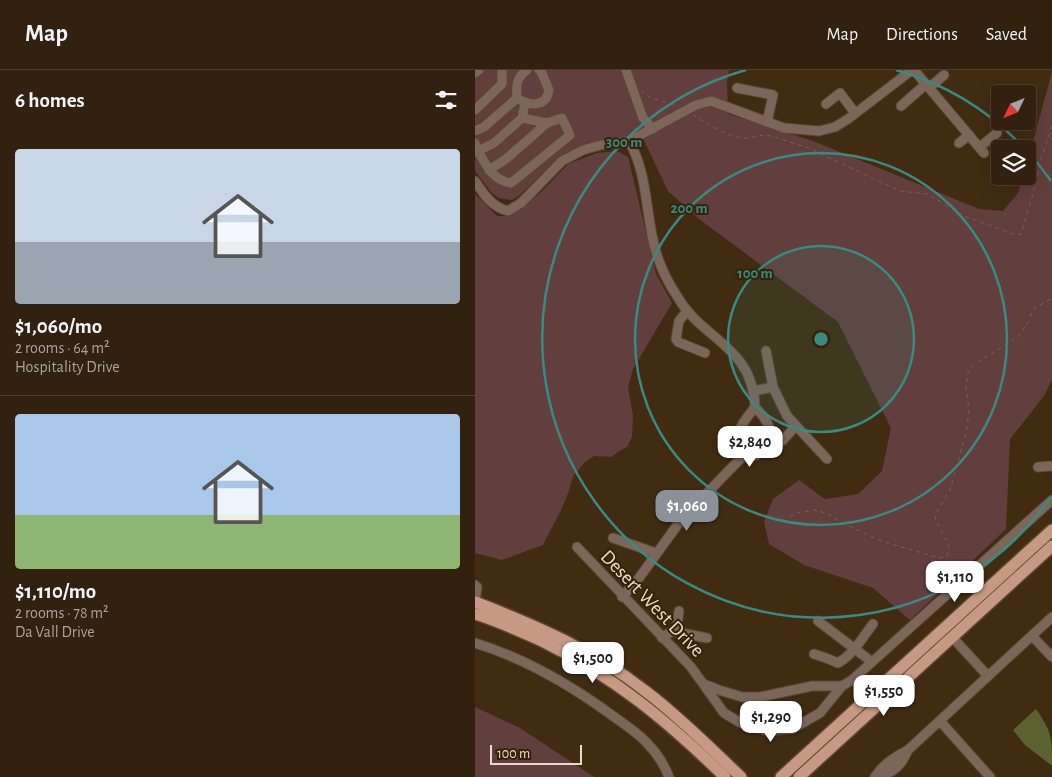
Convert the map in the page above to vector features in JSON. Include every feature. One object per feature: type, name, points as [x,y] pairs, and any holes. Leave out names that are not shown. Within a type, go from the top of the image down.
[{"type":"main road","points":[[781,777],[1052,530]]},
{"type":"main road","points":[[799,777],[1052,546]]},
{"type":"main road","points":[[475,602],[527,622],[599,659],[645,690],[741,777]]},
{"type":"main road","points":[[475,614],[519,630],[595,670],[669,725],[725,777]]},
{"type":"street","points":[[475,73],[479,70]]},
{"type":"street","points":[[475,110],[501,84],[502,70]]},
{"type":"street","points":[[527,70],[520,75],[516,87],[517,98],[525,104],[537,105],[545,100],[549,90],[539,70]]},
{"type":"street","points":[[626,70],[643,118],[653,129]]},
{"type":"street","points":[[475,181],[483,194],[498,208],[508,211],[521,202],[562,161],[583,150],[629,141],[695,105],[711,101],[784,128],[819,131],[835,127],[913,70],[982,150],[997,133]]},
{"type":"street","points":[[901,106],[943,75]]},
{"type":"street","points":[[501,84],[516,87]]},
{"type":"street","points":[[737,88],[773,94],[767,122]]},
{"type":"street","points":[[826,104],[840,94],[855,113]]},
{"type":"street","points":[[475,131],[484,127],[517,98]]},
{"type":"street","points":[[489,170],[506,159],[547,123],[562,118],[570,135],[511,183],[501,181],[489,170],[477,147],[494,143],[523,118],[525,104]]},
{"type":"street","points":[[523,118],[547,123]]},
{"type":"street","points":[[959,142],[969,135]]},
{"type":"street","points":[[622,597],[639,578],[681,520],[741,457],[757,455],[767,441],[768,436],[768,423],[755,407],[754,391],[748,375],[734,352],[687,312],[661,266],[641,169],[629,141]]},
{"type":"street","points":[[687,312],[679,321],[676,339],[678,342],[705,353]]},
{"type":"street","points":[[766,351],[773,387],[787,416],[827,459]]},
{"type":"street","points":[[754,391],[773,387]]},
{"type":"street","points":[[741,457],[737,444],[740,425],[755,407]]},
{"type":"street","points":[[768,436],[782,441],[796,426]]},
{"type":"street","points":[[1038,467],[1052,466]]},
{"type":"street","name":"Desert West Drive","points":[[577,547],[704,684],[724,713],[741,724],[767,731],[792,729],[820,712],[842,686],[852,680],[1052,500]]},
{"type":"street","points":[[613,538],[657,553]]},
{"type":"street","points":[[475,585],[477,587],[475,602]]},
{"type":"street","points":[[676,632],[679,611]]},
{"type":"street","points":[[908,750],[1052,617]]},
{"type":"street","points":[[818,620],[872,662]]},
{"type":"street","points":[[813,654],[838,663],[846,659],[873,624]]},
{"type":"street","points":[[662,638],[672,631],[707,638]]},
{"type":"street","points":[[1032,636],[1052,657]]},
{"type":"street","points":[[952,637],[988,676]]},
{"type":"street","points":[[475,643],[509,656],[549,675],[597,704],[645,740],[658,755],[669,777]]},
{"type":"street","name":"Desert West Drive","points":[[704,684],[742,697],[759,697],[812,686],[842,686]]},
{"type":"street","points":[[939,721],[990,777]]},
{"type":"path","points":[[637,88],[651,98],[679,106],[708,125],[737,137],[768,135],[791,144],[803,146],[900,191],[928,194],[964,216],[1016,235],[1021,234],[1023,231],[1041,159],[1052,126]]},
{"type":"path","points":[[785,523],[796,513],[815,510],[826,513],[863,533],[894,546],[936,557],[947,556],[948,543],[936,521],[935,515],[949,490],[967,429],[969,410],[966,388],[967,372],[975,364],[1018,337],[1029,321],[1033,309],[1052,298]]},
{"type":"shaded area","points":[[475,70],[729,70],[727,81],[728,114],[813,141],[979,209],[1003,211],[1018,193],[1020,185],[1036,185],[1036,140],[1033,140],[1052,72],[1052,379],[1044,396],[1010,439],[1006,529],[910,620],[873,588],[804,565],[769,544],[764,522],[773,499],[799,480],[825,499],[858,494],[882,471],[891,428],[838,322],[699,219],[668,191],[641,134],[627,140],[572,150],[558,158],[520,195],[512,200],[499,198],[492,193],[475,171]]},
{"type":"shaded area","points":[[617,151],[628,157],[656,274],[672,303],[633,369],[628,387],[633,416],[632,437],[627,447],[612,457],[594,456],[585,462],[573,476],[561,510],[543,545],[502,560],[475,553],[475,194],[497,216],[510,216],[542,191],[568,164],[597,153]]},
{"type":"shaded area","points":[[475,707],[520,728],[594,777],[475,777]]},
{"type":"shaded area","points":[[1036,709],[1050,736],[1052,766],[1025,745],[1013,730]]}]
